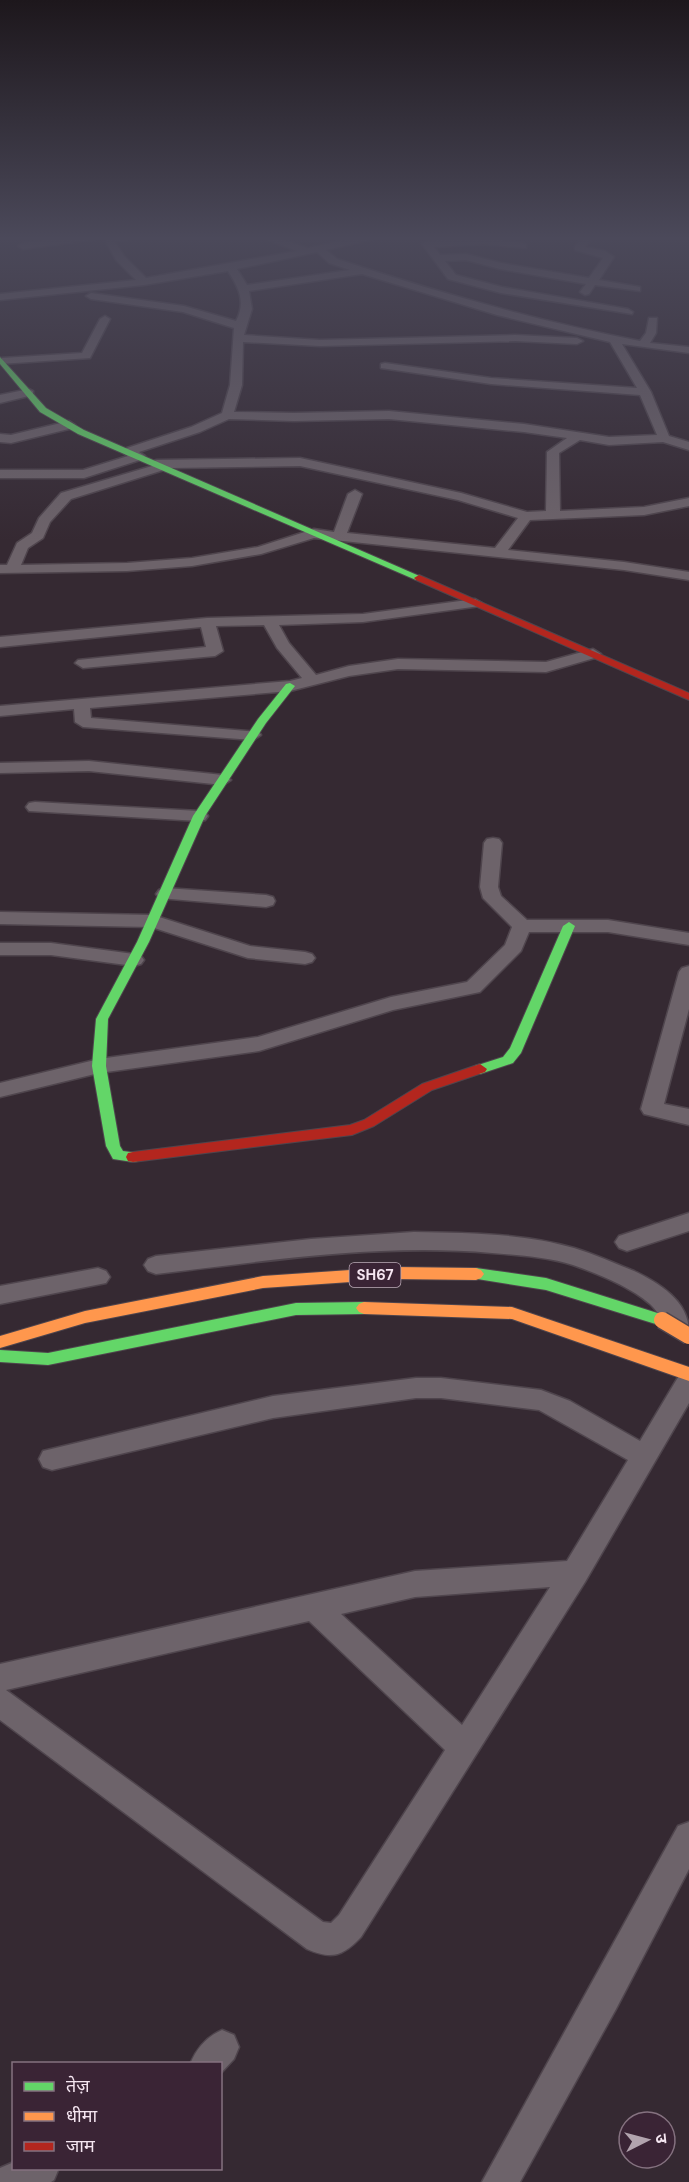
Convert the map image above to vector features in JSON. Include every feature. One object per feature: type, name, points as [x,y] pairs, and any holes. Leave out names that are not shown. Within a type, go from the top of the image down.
[{"type":"main road","points":[[1,360],[43,410],[69,426],[689,697]]},
{"type":"main road","points":[[290,686],[253,735],[199,816],[153,921],[102,1019],[99,1066],[113,1146],[118,1155],[133,1157],[352,1130],[369,1123],[427,1087],[508,1060],[516,1050],[569,926]]},
{"type":"main road","name":"SH67","points":[[0,1342],[85,1317],[263,1282],[394,1273],[482,1274],[546,1284],[662,1320],[689,1336]]},
{"type":"main road","points":[[0,1356],[48,1359],[296,1309],[378,1308],[512,1313],[689,1374]]},
{"type":"street","points":[[1,360],[86,356],[95,338]]},
{"type":"street","points":[[0,474],[84,474],[212,422],[226,414],[234,399],[238,338]]},
{"type":"street","points":[[282,338],[320,343],[503,339],[617,343],[689,350]]},
{"type":"street","points":[[607,338],[617,343],[645,392],[663,438]]},
{"type":"street","points":[[643,345],[648,338]]},
{"type":"street","points":[[547,352],[589,349],[617,343]]},
{"type":"street","points":[[385,366],[504,382],[645,392]]},
{"type":"street","points":[[0,399],[29,393]]},
{"type":"street","points":[[226,414],[294,417],[389,415],[524,428],[609,441],[663,438],[689,446]]},
{"type":"street","points":[[0,438],[11,439],[69,426]]},
{"type":"street","points":[[553,515],[552,452],[577,437]]},
{"type":"street","points":[[6,569],[22,546],[36,537],[44,521],[66,496],[160,465],[300,462],[461,497],[526,516],[644,511],[689,502]]},
{"type":"street","points":[[339,536],[355,494]]},
{"type":"street","points":[[498,554],[526,516]]},
{"type":"street","points":[[6,569],[191,562],[253,552],[315,533],[624,566],[689,576]]},
{"type":"street","points":[[0,642],[207,621],[363,618],[475,603]]},
{"type":"street","points":[[269,620],[282,645],[312,680]]},
{"type":"street","points":[[83,663],[215,651],[207,621]]},
{"type":"street","points":[[0,711],[290,686],[349,671],[399,664],[546,667],[593,654]]},
{"type":"street","points":[[82,704],[83,722],[253,735]]},
{"type":"street","points":[[0,768],[88,766],[223,780]]},
{"type":"street","points":[[35,807],[199,816]]},
{"type":"street","points":[[493,843],[489,887],[492,898],[522,926],[608,926],[689,939]]},
{"type":"street","points":[[165,894],[266,901]]},
{"type":"street","points":[[0,918],[153,921],[248,952],[306,958]]},
{"type":"street","points":[[0,1090],[99,1066],[259,1044],[391,1004],[473,987],[514,947],[522,926]]},
{"type":"street","points":[[0,949],[51,948],[134,960]]},
{"type":"street","points":[[689,972],[652,1109],[689,1118]]},
{"type":"street","points":[[627,1242],[689,1222]]},
{"type":"street","points":[[156,1264],[401,1240],[502,1243],[570,1255],[645,1286],[673,1312],[689,1345]]},
{"type":"street","points":[[0,1295],[98,1277]]},
{"type":"street","points":[[0,1702],[318,1938],[337,1939],[350,1926],[575,1573],[689,1381]]},
{"type":"street","points":[[52,1459],[273,1407],[416,1388],[441,1388],[540,1400],[561,1408],[644,1456]]},
{"type":"street","points":[[0,1678],[415,1584],[575,1573]]},
{"type":"street","points":[[313,1606],[464,1748]]},
{"type":"street","points":[[501,2182],[604,1997],[689,1837]]},
{"type":"street","points":[[8,2182],[39,2170]]},
{"type":"traffic: fast","points":[[0,359],[43,410],[81,432],[419,578]]},
{"type":"traffic: fast","points":[[133,1157],[118,1155],[113,1146],[99,1066],[102,1019],[143,942],[199,816],[262,721],[290,686]]},
{"type":"traffic: fast","points":[[480,1069],[508,1060],[516,1050],[569,926]]},
{"type":"traffic: fast","points":[[476,1274],[546,1284],[662,1320]]},
{"type":"traffic: fast","points":[[0,1356],[48,1359],[296,1309],[364,1308]]},
{"type":"traffic: slow","points":[[0,1342],[85,1317],[263,1282],[394,1273],[476,1274]]},
{"type":"traffic: slow","points":[[364,1308],[512,1313],[689,1374]]},
{"type":"traffic: slow","points":[[662,1320],[689,1336]]},
{"type":"traffic: jam","points":[[419,578],[689,697]]},
{"type":"traffic: jam","points":[[133,1157],[352,1130],[369,1123],[427,1087],[480,1069]]}]
